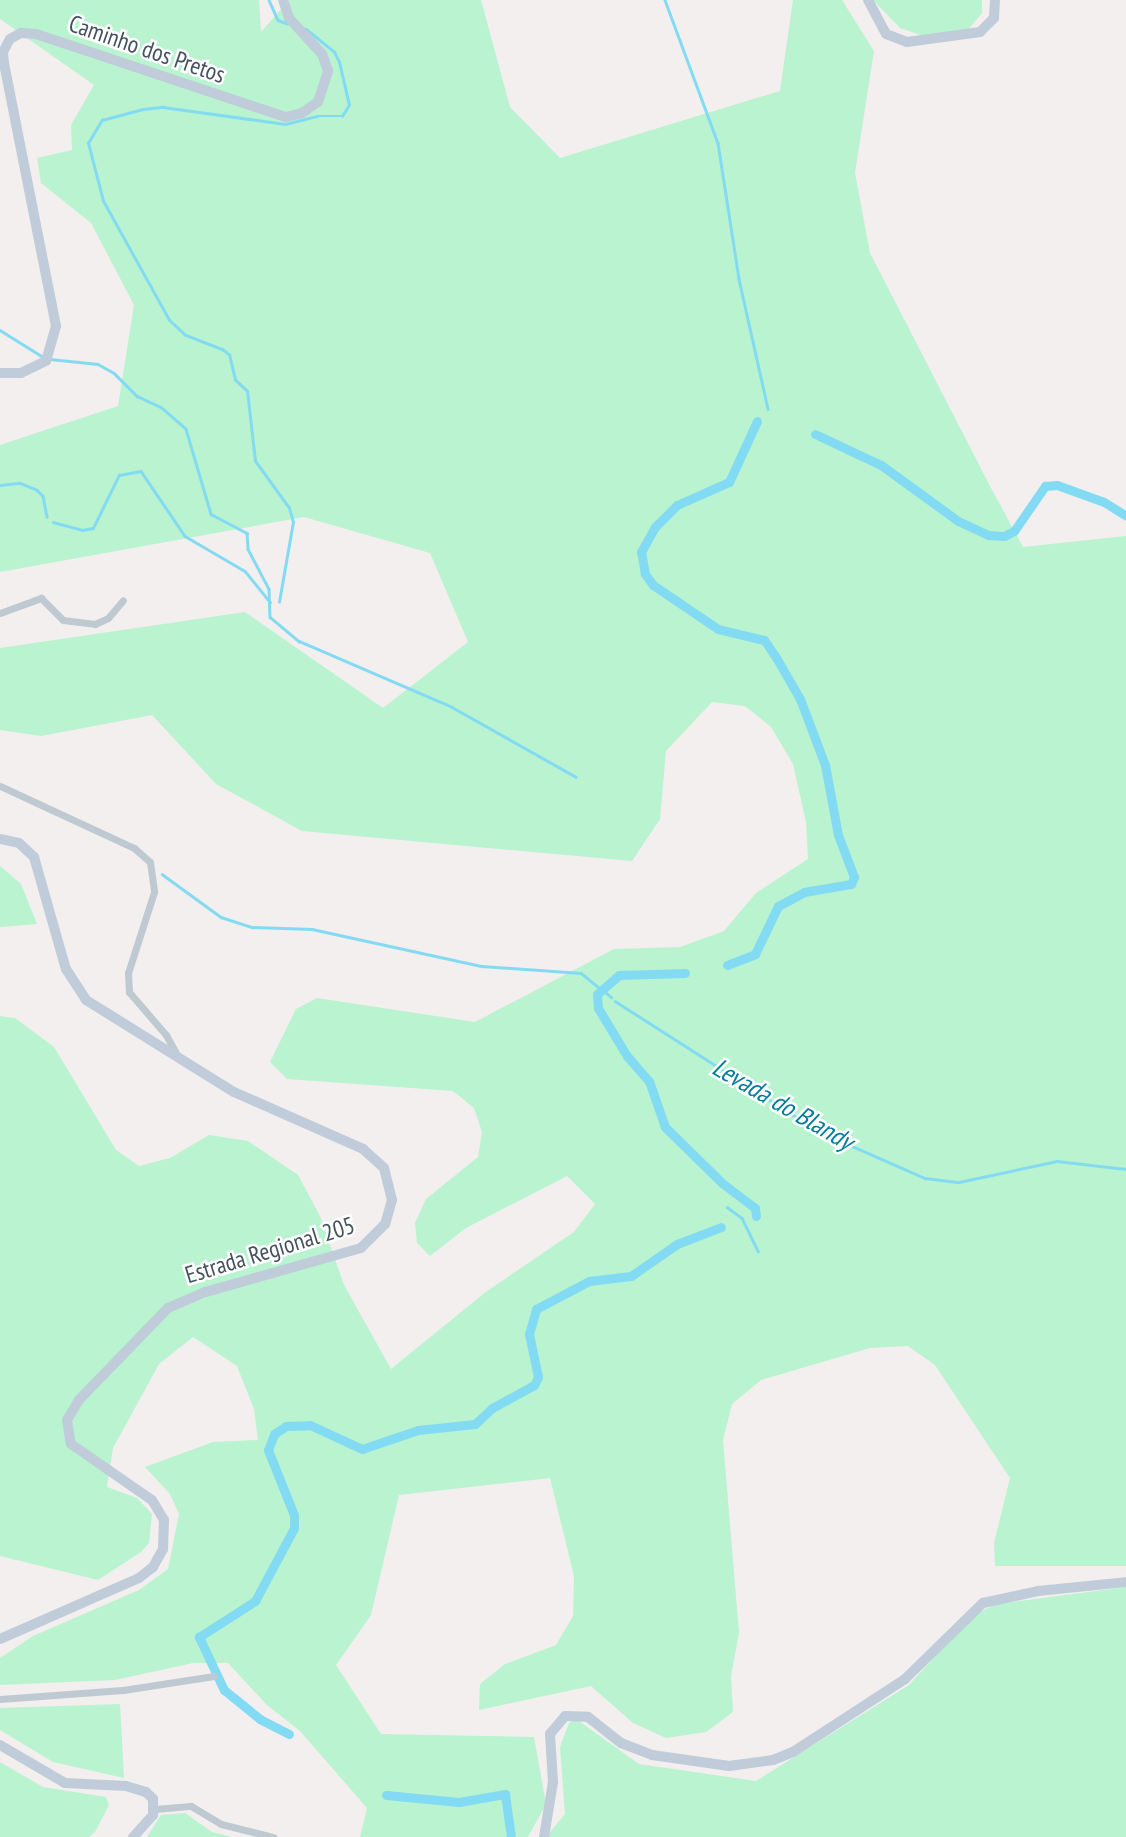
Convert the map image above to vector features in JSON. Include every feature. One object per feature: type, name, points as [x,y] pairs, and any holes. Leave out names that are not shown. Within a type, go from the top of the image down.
[{"type":"main road","name":"Caminho dos Pretos","points":[[0,373],[21,373],[49,357],[55,312],[4,64],[6,44],[20,33],[36,34],[286,117],[318,102],[328,71],[322,54],[289,18],[283,0]]},
{"type":"main road","points":[[869,0],[886,34],[907,42],[980,32],[994,18],[995,0]]},
{"type":"main road","name":"Estrada Regional 205","points":[[0,838],[19,843],[39,868],[66,969],[79,992],[95,1007],[245,1097],[370,1154],[389,1179],[391,1210],[378,1235],[354,1252],[205,1292],[168,1308],[79,1400],[67,1420],[71,1444],[152,1500],[164,1520],[163,1549],[153,1567],[139,1578],[0,1639]]},
{"type":"main road","points":[[544,1837],[553,1782],[550,1734],[565,1716],[588,1717],[621,1743],[652,1755],[729,1766],[773,1760],[793,1752],[905,1679],[984,1603],[1038,1591],[1126,1581]]},
{"type":"main road","points":[[0,1745],[65,1783],[137,1788],[151,1795],[155,1810],[134,1837]]},
{"type":"street","points":[[0,612],[41,598],[63,620],[95,624],[108,618],[123,600]]},
{"type":"street","points":[[0,786],[134,848],[150,862],[154,892],[128,973],[129,992],[166,1035],[179,1059]]},
{"type":"street","points":[[0,1699],[123,1690],[214,1676]]},
{"type":"street","points":[[155,1810],[191,1806],[221,1824],[273,1837]]},
{"type":"green space","points":[[0,0],[259,0],[261,32],[289,0],[481,0],[510,107],[560,158],[780,91],[793,0],[842,0],[874,51],[855,173],[870,253],[991,488],[1023,547],[1126,536],[1126,1566],[995,1566],[994,1543],[1010,1478],[935,1365],[908,1346],[870,1348],[761,1380],[732,1404],[723,1440],[739,1633],[731,1676],[733,1712],[706,1732],[666,1738],[633,1723],[591,1686],[479,1710],[480,1684],[505,1664],[556,1645],[573,1616],[574,1576],[550,1478],[399,1495],[371,1615],[336,1665],[381,1734],[534,1737],[546,1804],[528,1837],[360,1837],[367,1808],[300,1731],[267,1705],[228,1663],[193,1663],[115,1680],[0,1685],[0,1658],[33,1636],[139,1590],[168,1569],[179,1514],[170,1494],[145,1467],[213,1442],[258,1440],[254,1409],[237,1366],[193,1337],[159,1364],[113,1448],[107,1487],[137,1498],[152,1514],[149,1543],[141,1552],[98,1580],[0,1556],[0,1016],[15,1018],[54,1047],[116,1150],[139,1166],[170,1158],[209,1135],[248,1141],[298,1175],[320,1216],[344,1285],[391,1369],[487,1291],[574,1232],[595,1204],[567,1176],[466,1228],[430,1256],[417,1243],[415,1223],[426,1199],[478,1157],[482,1132],[474,1108],[453,1091],[287,1079],[270,1062],[296,1009],[317,998],[475,1022],[614,949],[680,947],[724,931],[756,893],[808,859],[806,822],[793,764],[771,727],[745,706],[712,702],[666,751],[660,819],[632,861],[302,831],[216,784],[152,715],[41,736],[0,730],[0,648],[245,612],[383,708],[468,642],[430,553],[304,517],[0,572],[0,445],[118,406],[134,305],[91,223],[41,183],[37,158],[72,150],[71,125],[94,85],[0,19]]},
{"type":"green space","points":[[873,0],[982,0],[982,13],[966,32],[929,38],[900,28]]},
{"type":"green space","points":[[0,866],[21,884],[37,924],[0,927]]},
{"type":"green space","points":[[1126,1587],[1126,1837],[546,1837],[565,1814],[560,1747],[569,1723],[576,1719],[639,1764],[756,1781],[909,1685],[971,1617],[996,1604]]},
{"type":"green space","points":[[120,1704],[124,1778],[53,1762],[0,1730],[0,1708]]},
{"type":"green space","points":[[0,1762],[43,1787],[106,1797],[109,1805],[95,1832],[89,1837],[0,1837]]},
{"type":"green space","points":[[185,1813],[212,1832],[232,1837],[147,1837],[161,1815]]},
{"type":"waterway","points":[[269,0],[278,20],[286,23]]},
{"type":"waterway","points":[[665,0],[718,143],[739,279],[768,409]]},
{"type":"waterway","points":[[279,602],[293,522],[289,508],[255,461],[247,391],[235,380],[229,355],[185,335],[169,320],[103,201],[88,143],[102,120],[143,109],[163,107],[285,124],[317,116],[342,116],[349,105],[339,62],[334,52],[306,29]]},
{"type":"waterway","points":[[0,330],[43,357]]},
{"type":"waterway","points":[[50,359],[98,364],[114,373],[137,396],[161,407],[186,429],[211,514],[247,533],[248,549],[269,589],[270,617],[299,641],[452,707],[576,777]]},
{"type":"waterway","points":[[727,965],[755,954],[778,906],[804,892],[851,884],[854,877],[838,835],[825,765],[800,699],[764,640],[718,629],[653,585],[645,574],[641,552],[655,527],[677,505],[729,482],[757,421]]},
{"type":"waterway","points":[[815,434],[881,465],[958,521],[988,535],[1004,536],[1014,531],[1045,486],[1057,485],[1104,502],[1126,516]]},
{"type":"waterway","points":[[53,522],[82,530],[93,528],[119,475],[141,471],[185,536],[245,571],[270,602]]},
{"type":"waterway","points":[[0,485],[20,483],[37,490],[43,496],[47,517]]},
{"type":"waterway","name":"Levada do Blandy","points":[[162,874],[221,917],[252,927],[312,929],[482,966],[581,973],[598,987]]},
{"type":"waterway","points":[[685,973],[619,975],[597,994],[598,1008],[627,1056],[649,1081],[665,1127],[722,1183],[755,1208],[756,1216]]},
{"type":"waterway","name":"Levada do Blandy","points":[[603,990],[611,997]]},
{"type":"waterway","name":"Levada do Blandy","points":[[615,1001],[820,1132],[925,1178],[959,1182],[1057,1161],[1126,1169]]},
{"type":"waterway","points":[[727,1207],[742,1218],[758,1251]]},
{"type":"waterway","points":[[289,1734],[260,1719],[224,1690],[199,1637],[255,1601],[294,1528],[294,1515],[268,1450],[274,1434],[286,1426],[310,1425],[362,1449],[418,1430],[475,1424],[492,1408],[534,1385],[538,1377],[529,1334],[536,1309],[589,1281],[631,1276],[677,1244],[721,1227]]},
{"type":"waterway","points":[[386,1795],[459,1802],[505,1794],[511,1837]]}]
